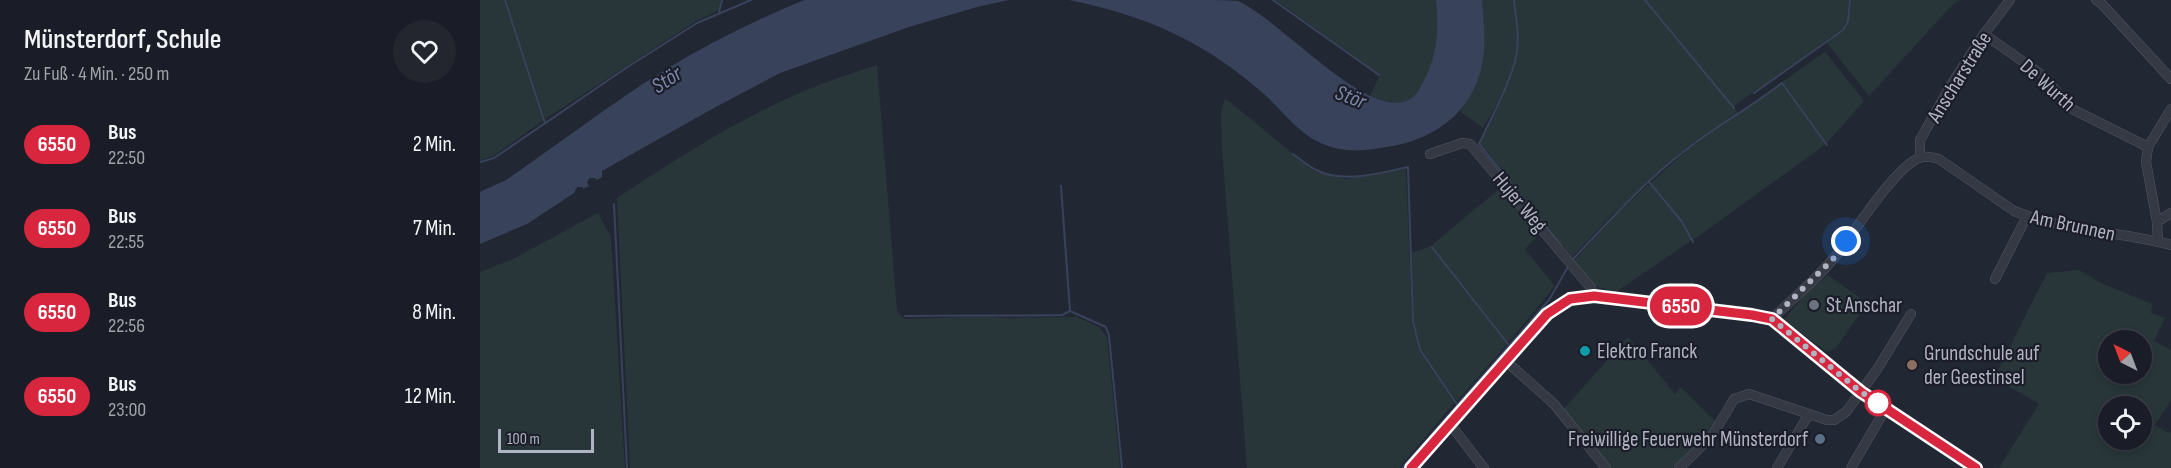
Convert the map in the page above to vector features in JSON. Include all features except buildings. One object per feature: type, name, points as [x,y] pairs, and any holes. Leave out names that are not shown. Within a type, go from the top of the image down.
[{"type":"street","name":"Anscharstraße","points":[[1920,158],[1920,140],[1951,85],[1984,34],[2010,0]]},
{"type":"street","points":[[2096,0],[2171,79]]},
{"type":"street","name":"De Wurth","points":[[1984,34],[2042,75],[2072,109],[2148,147]]},
{"type":"street","points":[[2158,242],[2157,222],[2146,162],[2148,147],[2171,109]]},
{"type":"street","name":"Hujer Weg","points":[[1430,154],[1462,143],[1470,144],[1591,288],[1594,296]]},
{"type":"street","name":"Am Brunnen","points":[[1920,158],[1929,156],[1940,159],[2014,211],[2027,216],[2062,225],[2171,245]]},
{"type":"street","points":[[1772,319],[1834,258],[1857,224],[1889,185],[1909,165],[1920,158]]},
{"type":"street","points":[[2157,222],[2171,213]]},
{"type":"street","points":[[1995,279],[2027,216]]},
{"type":"street","points":[[1411,468],[1542,320],[1558,305],[1570,299],[1594,296],[1772,319],[1861,392],[1976,468]]},
{"type":"street","points":[[1679,468],[1712,436],[1734,399],[1742,395],[1749,394],[1827,420],[1834,420],[1846,412],[1861,392],[1911,314]]},
{"type":"street","points":[[1506,361],[1554,404],[1606,468]]},
{"type":"street","points":[[1851,468],[1886,408]]},
{"type":"street","points":[[1777,468],[1809,414]]},
{"type":"street","points":[[1450,424],[1484,468]]},
{"type":"shaded area","points":[[480,0],[504,0],[544,120],[493,156],[480,160]]},
{"type":"shaded area","points":[[506,0],[721,0],[719,10],[696,21],[545,119]]},
{"type":"shaded area","points":[[1276,0],[1436,0],[1437,33],[1434,54],[1427,75],[1416,95],[1402,103],[1388,102],[1370,96],[1380,75]]},
{"type":"shaded area","points":[[1482,0],[1514,0],[1517,42],[1516,56],[1510,75],[1483,128],[1460,111],[1475,84],[1482,58]]},
{"type":"shaded area","points":[[1515,0],[1645,0],[1738,113],[1686,148],[1614,213],[1572,257],[1480,143],[1496,112],[1516,56],[1518,35]]},
{"type":"shaded area","points":[[1646,0],[1849,0],[1847,20],[1842,29],[1734,106]]},
{"type":"shaded area","points":[[1851,0],[1960,0],[1953,4],[1869,96],[1827,43],[1845,25]]},
{"type":"shaded area","points":[[1825,52],[1864,101],[1827,143],[1782,82]]},
{"type":"shaded area","points":[[877,65],[897,311],[904,319],[989,316],[1004,318],[1077,317],[1099,327],[1107,337],[1120,468],[630,468],[617,198],[685,154],[755,114],[813,87]]},
{"type":"shaded area","points":[[1782,84],[1826,144],[1693,240],[1682,222],[1651,183],[1687,150]]},
{"type":"shaded area","points":[[1225,98],[1314,171],[1345,179],[1406,169],[1412,321],[1419,351],[1455,402],[1399,468],[1247,468],[1222,149],[1221,112]]},
{"type":"shaded area","points":[[1649,184],[1692,240],[1616,292],[1591,285],[1572,263],[1616,215]]},
{"type":"shaded area","points":[[1504,185],[1541,232],[1525,249],[1555,286],[1508,343],[1432,245]]},
{"type":"shaded area","points":[[598,213],[611,237],[625,468],[480,468],[480,272],[513,259]]},
{"type":"shaded area","points":[[1431,246],[1507,344],[1457,401],[1421,351],[1414,321],[1412,253]]},
{"type":"shaded area","points":[[2079,270],[2101,283],[2152,304],[2151,313],[2165,318],[2154,341],[2171,350],[2171,400],[2155,425],[2168,433],[2171,432],[2171,468],[1999,468],[2039,404],[1994,378],[2047,273]]},
{"type":"shaded area","points":[[1828,275],[1867,303],[1836,348],[1827,352],[1784,320],[1805,294]]},
{"type":"shaded area","points":[[1628,337],[1675,394],[1680,387],[1716,422],[1708,435],[1673,468],[1611,468],[1563,410]]},
{"type":"water","name":"Stör","points":[[804,0],[1009,0],[909,27],[780,73],[602,171],[602,177],[597,180],[590,178],[587,182],[589,186],[583,189],[583,187],[577,187],[574,193],[527,224],[480,244],[480,192],[506,180],[624,96],[665,70],[733,32]]},
{"type":"water","name":"Stör","points":[[1069,0],[1238,1],[1255,11],[1343,79],[1365,93],[1385,101],[1403,102],[1412,98],[1427,74],[1436,44],[1436,0],[1482,0],[1484,55],[1474,89],[1466,102],[1456,114],[1432,133],[1402,144],[1346,150],[1314,140],[1242,75],[1196,45],[1173,33],[1124,14]]},
{"type":"waterway","points":[[505,0],[545,123]]},
{"type":"waterway","points":[[719,12],[722,0]]},
{"type":"waterway","points":[[480,162],[494,158],[626,68],[697,23],[751,0]]},
{"type":"waterway","points":[[1273,0],[1379,75]]},
{"type":"waterway","points":[[1514,0],[1518,35],[1516,57],[1505,90],[1479,144],[1561,245]]},
{"type":"waterway","points":[[1645,0],[1734,108]]},
{"type":"waterway","points":[[1754,93],[1843,30],[1848,21],[1850,0]]},
{"type":"waterway","points":[[1573,259],[1628,202],[1672,161],[1782,83],[1827,145]]},
{"type":"waterway","points":[[1293,154],[1316,170],[1338,176],[1362,176],[1408,167],[1413,321],[1420,350],[1457,404]]},
{"type":"waterway","points":[[1649,182],[1682,222],[1693,242]]},
{"type":"waterway","points":[[1061,186],[1070,311]]},
{"type":"waterway","points":[[614,204],[627,468]]},
{"type":"waterway","points":[[1432,247],[1508,344]]},
{"type":"waterway","points":[[1402,468],[1549,300],[1569,265]]},
{"type":"waterway","points":[[905,316],[1062,315],[1070,311],[1106,327],[1109,336],[1122,468]]},
{"type":"bus line","name":"6550","points":[[1411,468],[1547,314],[1558,305],[1582,296],[1772,319],[1861,392],[1976,468]]},
{"type":"place","name":"St Anschar","points":[[1814,305]]},
{"type":"place","name":"Elektro Franck","points":[[1585,351]]},
{"type":"place","name":"Grundschule auf der Geestinsel","points":[[1912,365]]},
{"type":"place","name":"Freiwillige Feuerwehr Münsterdorf","points":[[1820,439]]},
{"type":"route","points":[[1846,241],[1834,258],[1772,319],[1861,392],[1878,403]]}]
